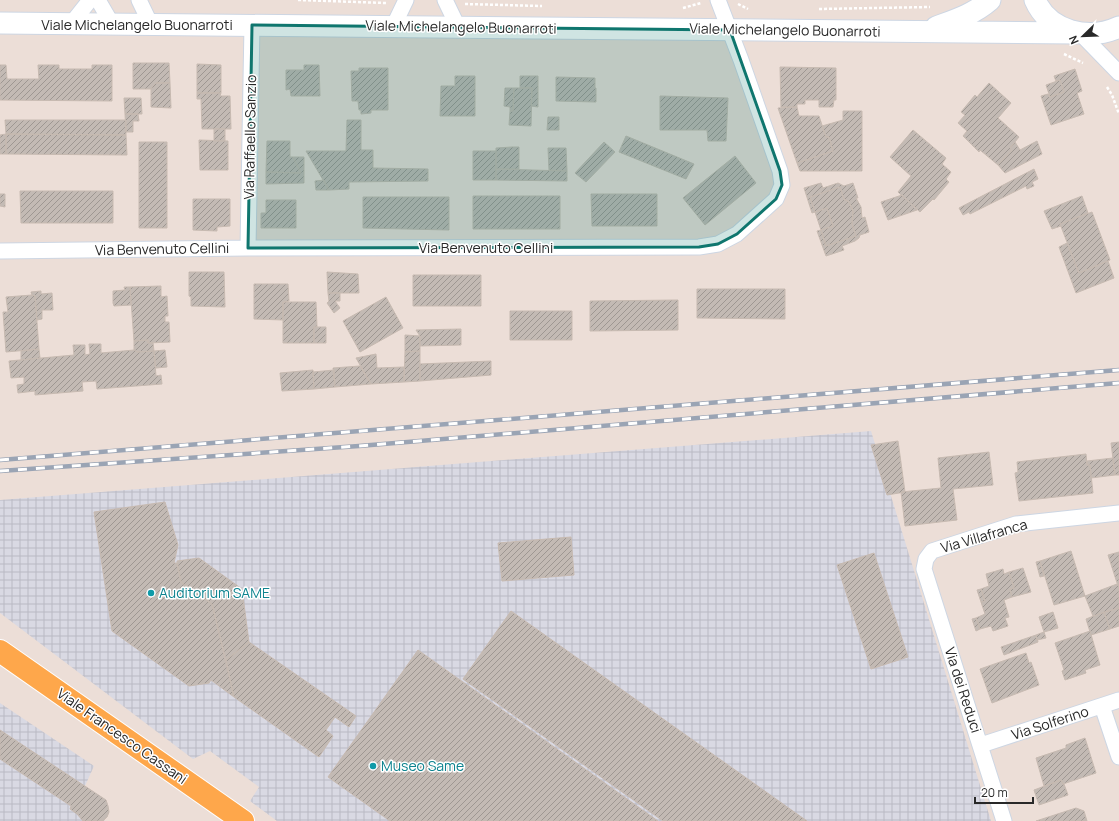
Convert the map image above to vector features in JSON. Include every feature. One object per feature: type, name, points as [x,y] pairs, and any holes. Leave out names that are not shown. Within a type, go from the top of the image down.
[{"type":"main road","name":"Viale Michelangelo Buonarroti","points":[[922,31],[959,19],[982,7],[990,0]]},
{"type":"main road","points":[[1035,0],[1037,5],[1050,20],[1065,29],[1079,33]]},
{"type":"main road","name":"Viale Michelangelo Buonarroti","points":[[0,23],[922,31],[1098,34],[1119,27]]},
{"type":"main road","name":"Viale Francesco Cassani","points":[[0,651],[243,821]]},
{"type":"street","points":[[71,24],[90,0]]},
{"type":"street","points":[[98,0],[112,24]]},
{"type":"street","points":[[139,0],[151,25]]},
{"type":"street","points":[[393,27],[406,2]]},
{"type":"street","points":[[446,2],[458,27]]},
{"type":"street","name":"Via Benvenuto Cellini","points":[[0,251],[248,248],[700,247],[718,244],[737,234],[776,199],[782,185],[780,171],[730,30],[712,2]]},
{"type":"street","name":"Via Raffaello Sanzio","points":[[248,248],[252,25]]},
{"type":"street","points":[[1079,33],[1119,73]]},
{"type":"street","name":"Via Villafranca","points":[[926,559],[932,551],[1016,524],[1119,513]]},
{"type":"street","name":"Via dei Reduci","points":[[926,559],[924,569],[1004,821]]},
{"type":"street","name":"Via Solferino","points":[[981,745],[1119,700]]},
{"type":"street","points":[[1102,706],[1119,757]]},
{"type":"path","points":[[298,0],[406,2]]},
{"type":"path","points":[[446,2],[548,6]]},
{"type":"path","points":[[680,9],[698,3],[712,2]]},
{"type":"path","points":[[733,3],[736,2],[750,10]]},
{"type":"path","points":[[813,9],[936,7]]},
{"type":"highlighted area","points":[[252,25],[730,30],[780,171],[782,185],[776,199],[737,234],[718,244],[699,247],[248,248]]},
{"type":"shaded area","points":[[871,431],[991,821],[277,821],[250,801],[259,787],[210,751],[193,759],[0,613],[0,500]]},
{"type":"shaded area","points":[[0,703],[94,766],[85,786],[106,800],[109,812],[104,821],[0,821]]},
{"type":"building","points":[[133,63],[169,63],[170,83],[156,83],[151,89],[133,89]]},
{"type":"building","points":[[197,64],[221,65],[221,93],[197,93]]},
{"type":"building","points":[[0,65],[6,65],[7,79],[39,79],[38,65],[59,65],[59,69],[92,69],[92,65],[112,65],[112,101],[0,100]]},
{"type":"building","points":[[304,65],[319,65],[320,96],[291,96],[290,89],[286,90],[286,70],[304,70]]},
{"type":"building","points":[[780,67],[836,68],[836,100],[834,100],[833,107],[819,107],[819,100],[805,100],[805,104],[797,104],[797,107],[781,107]]},
{"type":"building","points":[[359,68],[388,68],[388,110],[371,110],[371,113],[361,114],[358,101],[352,101],[351,71],[359,71]]},
{"type":"building","points":[[1075,69],[1082,91],[1077,93],[1084,114],[1051,125],[1041,96],[1048,94],[1050,97],[1064,92],[1060,80],[1056,81],[1054,76]]},
{"type":"building","points":[[455,76],[475,76],[475,116],[440,116],[441,86],[455,86]]},
{"type":"building","points":[[520,76],[538,76],[538,107],[531,106],[532,88],[520,88]]},
{"type":"building","points":[[556,77],[595,78],[596,102],[556,101]]},
{"type":"building","points":[[1060,80],[1064,92],[1050,97],[1046,85]]},
{"type":"building","points":[[156,83],[170,83],[171,108],[151,107],[151,89]]},
{"type":"building","points":[[989,83],[1011,103],[998,118],[1019,137],[1010,148],[1012,150],[998,165],[980,150],[979,152],[963,136],[967,131],[958,123],[965,115],[961,112],[975,95],[977,97]]},
{"type":"building","points":[[505,88],[514,88],[513,111],[510,111],[510,107],[504,106]]},
{"type":"building","points":[[514,88],[532,88],[531,126],[509,125],[510,111],[513,111]]},
{"type":"building","points":[[197,93],[221,93],[220,96],[230,96],[231,129],[202,129],[201,99],[197,99]]},
{"type":"building","points":[[660,96],[728,98],[726,141],[708,141],[707,130],[660,130]]},
{"type":"building","points":[[124,98],[141,98],[142,114],[125,114]]},
{"type":"building","points":[[797,107],[799,116],[819,116],[826,137],[829,137],[833,151],[797,163],[778,108]]},
{"type":"building","points":[[843,111],[862,111],[862,171],[800,171],[797,163],[833,151],[829,137],[826,137],[822,126],[843,120]]},
{"type":"building","points":[[125,114],[138,114],[139,121],[133,121],[133,132],[126,132]]},
{"type":"building","points":[[548,117],[559,117],[559,130],[547,130]]},
{"type":"building","points":[[5,120],[126,120],[126,135],[6,134]]},
{"type":"building","points":[[347,120],[361,120],[361,150],[373,150],[373,168],[428,169],[428,181],[349,182],[349,189],[329,190],[306,151],[346,151]]},
{"type":"building","points":[[214,129],[225,129],[225,141],[214,141]]},
{"type":"building","points":[[913,130],[946,158],[942,164],[951,172],[946,179],[949,182],[934,200],[933,199],[920,212],[898,192],[911,176],[890,157]]},
{"type":"building","points":[[6,134],[126,135],[127,155],[6,154]]},
{"type":"building","points":[[6,134],[6,154],[0,154],[0,135]]},
{"type":"building","points":[[626,136],[694,164],[686,179],[619,152]]},
{"type":"building","points":[[199,140],[228,141],[228,170],[200,170]]},
{"type":"building","points":[[267,141],[290,141],[290,157],[293,157],[301,173],[266,172]]},
{"type":"building","points":[[1037,141],[1042,154],[1005,173],[998,165],[1012,150],[1010,148],[1015,142],[1020,150]]},
{"type":"building","points":[[139,142],[167,142],[167,228],[139,228]]},
{"type":"building","points":[[604,142],[615,152],[586,182],[575,173]]},
{"type":"building","points":[[519,147],[519,169],[496,169],[496,148]]},
{"type":"building","points":[[548,148],[566,148],[567,171],[549,170]]},
{"type":"building","points":[[473,151],[496,151],[496,180],[473,180]]},
{"type":"building","points":[[735,156],[756,183],[705,225],[683,198]]},
{"type":"building","points":[[293,157],[304,157],[304,183],[266,184],[266,172],[301,173]]},
{"type":"building","points":[[496,169],[567,171],[567,181],[496,180]]},
{"type":"building","points":[[1034,169],[1038,179],[1032,182],[1034,186],[1027,189],[1026,186],[970,214],[969,212],[963,215],[959,208]]},
{"type":"building","points":[[324,180],[329,190],[316,190],[315,181]]},
{"type":"building","points":[[821,183],[823,188],[838,183],[844,186],[853,183],[858,198],[856,198],[861,207],[862,218],[865,217],[869,232],[860,235],[855,241],[842,246],[844,250],[826,256],[817,231],[821,230],[826,246],[856,236],[852,224],[853,211],[849,202],[844,199],[840,187],[810,197],[815,212],[812,213],[804,188]]},
{"type":"building","points":[[840,187],[844,199],[849,202],[853,211],[852,224],[856,236],[826,246],[821,230],[833,226],[827,208],[815,212],[810,197]]},
{"type":"building","points":[[20,191],[113,191],[113,223],[21,223]]},
{"type":"building","points":[[0,194],[5,194],[5,207],[0,206]]},
{"type":"building","points":[[591,194],[657,194],[657,226],[592,226]]},
{"type":"building","points":[[902,195],[917,210],[888,220],[881,202]]},
{"type":"building","points":[[473,196],[560,196],[560,229],[473,229]]},
{"type":"building","points":[[1082,196],[1088,213],[1060,224],[1061,226],[1052,229],[1044,211]]},
{"type":"building","points":[[363,197],[449,197],[449,230],[363,228]]},
{"type":"building","points":[[193,199],[230,199],[230,226],[217,227],[217,231],[193,230]]},
{"type":"building","points":[[266,200],[296,200],[296,228],[261,228],[261,213],[266,213]]},
{"type":"building","points":[[827,208],[833,226],[821,230],[815,212]]},
{"type":"building","points":[[1092,212],[1110,260],[1079,273],[1060,224]]},
{"type":"building","points":[[1067,243],[1079,273],[1108,261],[1114,278],[1076,293],[1059,247]]},
{"type":"building","points":[[189,272],[224,272],[225,307],[191,306],[191,297],[189,296]]},
{"type":"building","points":[[327,272],[358,274],[359,293],[328,293]]},
{"type":"building","points":[[413,275],[481,275],[481,306],[413,306]]},
{"type":"building","points":[[254,284],[288,284],[289,301],[283,302],[283,320],[254,319]]},
{"type":"building","points":[[161,286],[161,297],[167,296],[168,316],[165,316],[165,322],[169,322],[170,342],[148,343],[148,340],[134,341],[130,287]]},
{"type":"building","points":[[124,287],[130,287],[131,305],[114,306],[113,291],[125,290]]},
{"type":"building","points":[[697,289],[785,289],[785,319],[697,318]]},
{"type":"building","points":[[41,291],[41,294],[52,293],[53,310],[42,310],[42,319],[37,320],[35,296],[32,295],[31,292]]},
{"type":"building","points":[[328,293],[340,293],[340,301],[335,301],[340,308],[334,313],[327,303],[329,301]]},
{"type":"building","points":[[35,296],[39,349],[6,352],[3,312],[8,312],[6,297]]},
{"type":"building","points":[[386,297],[403,328],[360,352],[343,321]]},
{"type":"building","points":[[678,300],[678,330],[590,331],[590,301]]},
{"type":"building","points":[[283,302],[316,302],[317,327],[314,327],[314,343],[283,343]]},
{"type":"building","points":[[510,311],[572,311],[572,340],[510,340]]},
{"type":"building","points":[[314,327],[326,327],[326,343],[314,343]]},
{"type":"building","points":[[461,329],[461,345],[420,346],[420,336],[416,330]]},
{"type":"building","points":[[405,335],[420,336],[420,351],[405,352]]},
{"type":"building","points":[[148,340],[148,343],[153,343],[154,351],[137,352],[134,350],[134,341]]},
{"type":"building","points":[[89,344],[101,344],[101,353],[134,350],[137,352],[154,351],[156,376],[161,375],[162,384],[97,389],[96,381],[82,382],[83,391],[35,395],[35,391],[18,393],[17,385],[24,384],[24,377],[11,378],[9,361],[74,355],[73,345],[85,345],[85,355],[90,354]]},
{"type":"building","points":[[39,349],[40,358],[21,360],[21,351]]},
{"type":"building","points":[[165,350],[167,367],[156,368],[154,351]]},
{"type":"building","points":[[420,351],[420,381],[404,382],[405,352]]},
{"type":"building","points":[[376,354],[377,368],[404,367],[404,382],[371,384],[356,358]]},
{"type":"building","points":[[491,361],[491,375],[420,381],[420,364]]},
{"type":"building","points":[[360,366],[371,384],[335,387],[333,368]]},
{"type":"building","points":[[313,370],[314,389],[282,391],[280,373]]},
{"type":"building","points":[[334,370],[335,387],[314,389],[313,372]]},
{"type":"building","points":[[898,441],[905,492],[887,495],[871,445]]},
{"type":"building","points":[[1119,442],[1119,475],[1115,475],[1111,443]]},
{"type":"building","points":[[989,452],[993,485],[953,489],[957,520],[905,526],[901,492],[941,488],[938,458]]},
{"type":"building","points":[[1086,454],[1087,465],[1090,465],[1093,493],[1019,501],[1015,473],[1018,472],[1017,462]]},
{"type":"building","points":[[1113,458],[1115,475],[1091,478],[1090,465],[1087,465],[1087,461]]},
{"type":"building","name":"Auditorium SAME","points":[[165,502],[178,545],[174,563],[177,563],[181,582],[212,604],[234,697],[211,680],[209,683],[189,686],[112,631],[94,512]]},
{"type":"building","points":[[571,537],[574,575],[502,581],[498,543]]},
{"type":"building","points":[[1071,551],[1085,596],[1054,605],[1040,561]]},
{"type":"building","points":[[1119,552],[1119,586],[1118,586],[1108,555]]},
{"type":"building","points":[[874,553],[908,657],[871,669],[837,565]]},
{"type":"building","points":[[199,558],[242,589],[249,642],[226,660],[212,604],[181,582],[177,561]]},
{"type":"building","points":[[1040,561],[1044,576],[1040,577],[1036,562]]},
{"type":"building","points":[[1023,568],[1031,592],[1012,597],[1010,589],[1014,588],[1009,572]]},
{"type":"building","points":[[1003,569],[1004,574],[1009,572],[1014,588],[1010,589],[1012,597],[1004,600],[1009,617],[1005,618],[1008,626],[993,631],[991,626],[980,629],[976,618],[985,614],[981,602],[985,601],[981,589],[989,586],[986,574]]},
{"type":"building","points":[[1117,584],[1119,586],[1119,608],[1093,616],[1085,596]]},
{"type":"building","points":[[981,589],[985,601],[981,602],[977,590]]},
{"type":"building","points":[[1119,608],[1119,626],[1110,629],[1104,612]]},
{"type":"building","points":[[511,611],[807,821],[663,821],[463,679]]},
{"type":"building","points":[[1053,612],[1058,628],[1044,632],[1039,617]]},
{"type":"building","points":[[1104,612],[1110,629],[1091,635],[1086,619]]},
{"type":"building","points":[[976,618],[980,629],[976,631],[972,619]]},
{"type":"building","points":[[1090,631],[1100,665],[1085,670],[1086,673],[1065,680],[1062,671],[1064,670],[1055,643]]},
{"type":"building","points":[[1044,632],[1046,638],[1037,640],[1036,635]]},
{"type":"building","points":[[1036,635],[1038,642],[1004,655],[1001,647]]},
{"type":"building","points":[[249,642],[356,716],[349,727],[335,717],[326,730],[333,736],[319,757],[234,697],[226,660]]},
{"type":"building","points":[[418,650],[658,821],[390,821],[328,777]]},
{"type":"building","points":[[1026,653],[1029,663],[1031,662],[1039,685],[992,703],[980,669]]},
{"type":"building","points":[[0,730],[106,800],[109,812],[107,817],[103,821],[83,821],[70,809],[71,806],[0,759]]},
{"type":"building","points":[[1085,738],[1096,773],[1063,784],[1061,780],[1044,786],[1036,758],[1066,748],[1066,745]]},
{"type":"building","points":[[1061,780],[1068,795],[1039,805],[1034,790]]},
{"type":"building","points":[[1076,808],[1084,811],[1087,821],[1036,821]]},
{"type":"railway","points":[[0,460],[1119,370]]},
{"type":"railway","points":[[0,471],[359,446],[1119,383]]},
{"type":"place","name":"Auditorium SAME","points":[[151,593]]},
{"type":"place","name":"Museo Same","points":[[373,766]]}]
